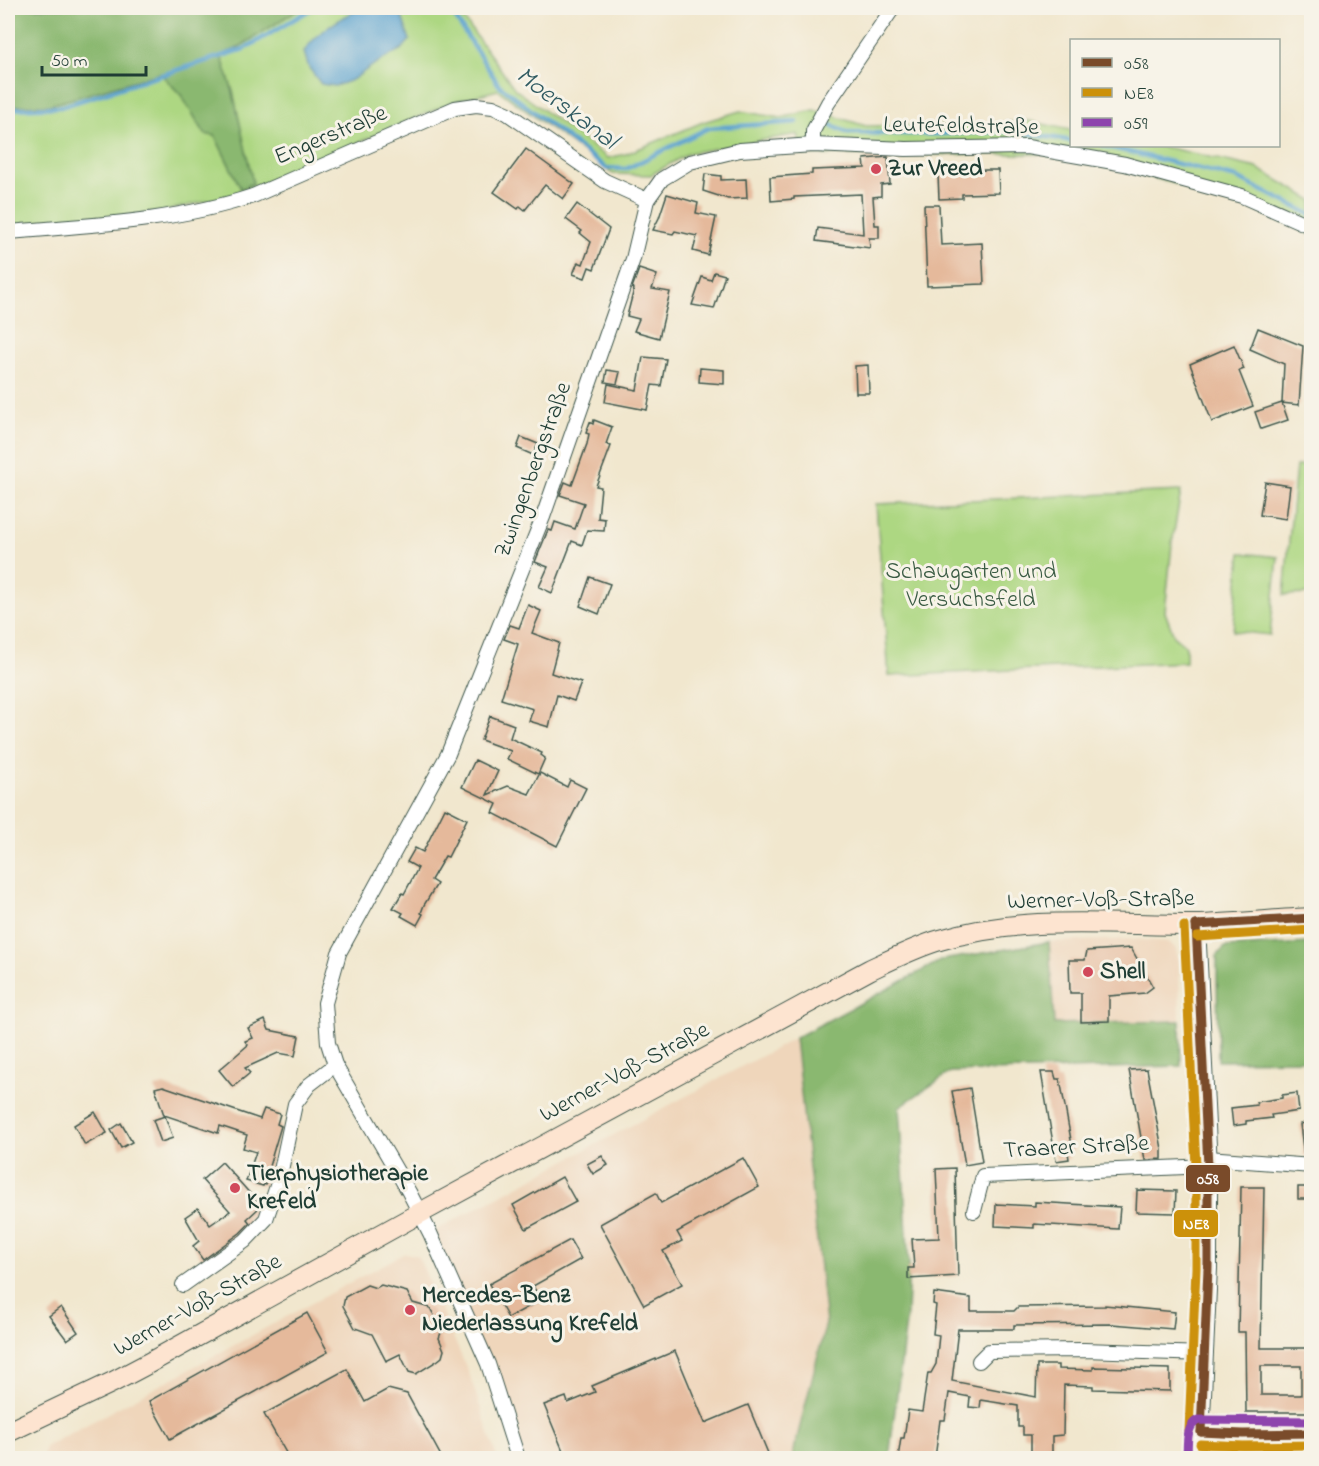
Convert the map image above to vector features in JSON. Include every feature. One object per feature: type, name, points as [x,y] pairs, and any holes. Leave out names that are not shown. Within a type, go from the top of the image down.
[{"type":"main road","name":"Werner-Voß-Straße","points":[[8,1432],[113,1382],[420,1213],[908,951],[942,939],[1019,925],[1061,923],[1196,925],[1311,918]]},
{"type":"street","points":[[813,145],[813,131],[828,103],[893,8]]},
{"type":"street","name":"Engerstraße","points":[[8,232],[165,216],[228,204],[253,196],[455,108],[476,105],[493,107],[507,113],[605,181],[647,200]]},
{"type":"street","name":"Zwingenbergstraße","points":[[518,1458],[488,1364],[453,1282],[420,1213],[335,1065],[328,1043],[325,1003],[339,954],[448,754],[543,517],[633,259],[647,200],[662,179],[690,162],[740,150],[813,145]]},
{"type":"street","name":"Leutefeldstraße","points":[[813,145],[906,149],[1027,147],[1093,157],[1242,196],[1311,227]]},
{"type":"street","points":[[1196,925],[1208,1162],[1208,1268],[1199,1458]]},
{"type":"street","points":[[183,1285],[245,1241],[266,1219],[279,1180],[295,1104],[309,1086],[335,1065]]},
{"type":"street","points":[[1208,1162],[1311,1166]]},
{"type":"street","name":"Traarer Straße","points":[[974,1211],[983,1176],[1208,1162]]},
{"type":"street","points":[[979,1361],[989,1351],[1084,1350],[1205,1354]]},
{"type":"street","points":[[1201,1432],[1311,1433]]},
{"type":"street","points":[[1282,1434],[1289,1458]]},
{"type":"shaded area","points":[[1135,939],[1169,942],[1176,949],[1179,961],[1180,1021],[1054,1024],[1049,942]]},
{"type":"shaded area","points":[[795,1038],[826,1323],[793,1458],[518,1458],[430,1233]]},
{"type":"shaded area","points":[[405,1253],[418,1256],[470,1376],[497,1458],[42,1458],[45,1447]]},
{"type":"green space","points":[[8,8],[300,8],[236,49],[221,55],[233,92],[253,183],[241,189],[215,136],[205,134],[181,95],[160,73],[50,105],[8,106]]},
{"type":"green space","points":[[300,8],[456,8],[515,89],[608,158],[626,154],[703,122],[740,111],[781,118],[814,110],[866,126],[967,125],[1029,121],[1070,130],[1070,147],[1163,147],[1257,168],[1312,200],[1311,235],[1245,204],[1199,190],[1106,166],[1044,154],[802,155],[798,134],[689,153],[651,175],[613,174],[498,90],[455,101],[241,193],[161,212],[63,223],[8,226],[8,106],[50,105],[160,73],[181,95],[205,133],[215,136],[241,189],[253,184],[233,92],[221,55],[236,49]]},
{"type":"green space","points":[[1311,465],[1311,594],[1284,595],[1296,466]]},
{"type":"green space","name":"Schaugarten und Versuchsfeld","points":[[1181,491],[1172,544],[1165,612],[1174,636],[1186,646],[1186,662],[889,676],[876,504]]},
{"type":"green space","points":[[1241,553],[1278,557],[1270,635],[1233,631]]},
{"type":"green space","points":[[1049,942],[1054,1024],[1180,1021],[1181,1066],[951,1072],[899,1107],[909,1265],[907,1314],[889,1458],[792,1458],[826,1323],[795,1038],[942,960]]},
{"type":"green space","points":[[1311,943],[1311,1060],[1218,1061],[1217,956],[1225,947]]},
{"type":"water","points":[[362,8],[399,8],[410,40],[402,49],[352,80],[335,86],[321,84],[309,68],[304,52],[315,38],[330,26]]},
{"type":"building","points":[[526,149],[574,184],[563,199],[545,185],[525,210],[520,206],[518,209],[494,192]]},
{"type":"building","points":[[888,157],[890,184],[881,185],[881,196],[873,197],[875,225],[879,225],[879,238],[869,238],[870,248],[816,241],[818,228],[863,234],[861,194],[794,197],[794,199],[771,201],[770,177],[812,174],[812,170],[865,168],[864,159]]},
{"type":"building","points":[[998,170],[999,193],[962,194],[962,198],[939,199],[938,174]]},
{"type":"building","points":[[705,174],[721,176],[721,180],[746,179],[747,198],[728,199],[703,191]]},
{"type":"building","points":[[667,194],[698,203],[696,213],[716,217],[708,255],[693,251],[697,236],[675,231],[673,234],[653,230]]},
{"type":"building","points":[[577,204],[609,229],[594,269],[589,267],[585,278],[573,274],[578,262],[583,264],[591,242],[580,233],[582,231],[566,219]]},
{"type":"building","points":[[924,205],[939,205],[941,245],[982,243],[984,284],[927,286]]},
{"type":"building","points":[[639,269],[657,275],[652,289],[670,292],[659,338],[634,331],[639,319],[627,316],[634,289],[632,288]]},
{"type":"building","points":[[714,272],[725,275],[714,309],[692,305],[702,277],[711,280]]},
{"type":"building","points":[[1258,328],[1303,346],[1299,405],[1282,403],[1284,364],[1250,349]]},
{"type":"building","points":[[1234,345],[1244,369],[1239,371],[1253,406],[1212,422],[1190,364]]},
{"type":"building","points":[[643,357],[666,359],[661,386],[652,385],[647,410],[605,402],[608,384],[637,390]]},
{"type":"building","points":[[868,365],[869,393],[856,393],[855,366]]},
{"type":"building","points":[[700,368],[724,370],[724,384],[699,382]]},
{"type":"building","points":[[607,370],[620,372],[617,384],[605,382]]},
{"type":"building","points":[[1282,403],[1288,420],[1261,429],[1255,412]]},
{"type":"building","points":[[594,420],[612,427],[606,444],[611,446],[596,486],[601,487],[598,518],[605,519],[604,531],[587,530],[582,545],[572,541],[552,593],[539,587],[548,567],[535,562],[548,530],[552,531],[555,522],[575,529],[584,503],[560,495],[565,482],[572,485],[587,444],[589,434],[586,433],[590,422],[593,424]]},
{"type":"building","points":[[521,437],[538,444],[533,455],[517,448]]},
{"type":"building","points":[[1265,482],[1290,486],[1286,519],[1260,515]]},
{"type":"building","points":[[590,577],[610,584],[599,614],[580,606]]},
{"type":"building","points":[[528,605],[541,611],[532,633],[559,643],[551,673],[581,683],[574,701],[557,695],[549,727],[529,721],[533,709],[501,699],[518,644],[504,639],[510,625],[519,628]]},
{"type":"building","points":[[490,716],[514,725],[510,738],[542,753],[541,755],[545,758],[538,774],[507,759],[511,751],[481,740]]},
{"type":"building","points":[[475,760],[498,771],[487,795],[508,786],[529,794],[540,773],[567,787],[570,780],[586,788],[557,846],[493,813],[497,804],[462,787]]},
{"type":"building","points":[[445,808],[467,819],[448,857],[445,856],[431,880],[437,884],[424,905],[421,913],[423,914],[417,925],[401,916],[403,913],[393,908],[402,893],[404,894],[418,868],[407,862],[415,848],[423,852]]},
{"type":"building","points":[[1131,948],[1153,987],[1145,993],[1109,996],[1109,1021],[1081,1022],[1081,993],[1070,993],[1069,960],[1085,960],[1087,951]]},
{"type":"building","points":[[265,1020],[269,1030],[299,1036],[295,1056],[278,1053],[245,1068],[250,1073],[233,1087],[219,1070],[248,1045],[245,1041],[253,1038],[248,1028]]},
{"type":"building","points":[[1147,1069],[1162,1159],[1145,1160],[1129,1070]]},
{"type":"building","points":[[1041,1072],[1054,1072],[1056,1079],[1060,1079],[1073,1151],[1068,1152],[1069,1159],[1056,1161]]},
{"type":"building","points":[[163,1086],[260,1119],[264,1109],[280,1114],[277,1124],[281,1126],[267,1173],[270,1174],[266,1185],[246,1181],[256,1152],[243,1148],[247,1135],[220,1126],[218,1133],[164,1115],[155,1088]]},
{"type":"building","points":[[970,1088],[982,1162],[965,1165],[952,1091]]},
{"type":"building","points":[[1297,1093],[1299,1111],[1271,1115],[1272,1118],[1246,1121],[1246,1124],[1233,1126],[1231,1108],[1257,1105],[1256,1102]]},
{"type":"building","points":[[95,1112],[107,1133],[85,1145],[74,1125]]},
{"type":"building","points":[[165,1116],[173,1138],[161,1142],[153,1120]]},
{"type":"building","points":[[1311,1122],[1311,1157],[1304,1156],[1300,1124]]},
{"type":"building","points":[[121,1123],[132,1142],[121,1148],[111,1130]]},
{"type":"building","points":[[602,1156],[608,1165],[593,1174],[587,1164]]},
{"type":"building","points":[[743,1158],[759,1187],[677,1232],[682,1241],[663,1251],[682,1284],[644,1305],[600,1224],[656,1193],[661,1203]]},
{"type":"building","points":[[222,1162],[261,1206],[247,1219],[250,1223],[240,1233],[203,1260],[193,1246],[199,1241],[185,1217],[198,1208],[210,1225],[230,1211],[202,1180]]},
{"type":"building","points":[[955,1168],[958,1276],[908,1279],[908,1268],[914,1268],[912,1239],[939,1238],[936,1169]]},
{"type":"building","points":[[562,1177],[576,1202],[526,1229],[513,1205]]},
{"type":"building","points":[[1241,1187],[1264,1187],[1261,1348],[1311,1348],[1311,1412],[1246,1412],[1245,1332],[1238,1332]],"holes":[[[1261,1366],[1301,1366],[1301,1395],[1261,1395]]]},
{"type":"building","points":[[1298,1187],[1311,1187],[1311,1199],[1298,1199]]},
{"type":"building","points":[[1137,1190],[1176,1191],[1175,1213],[1136,1212]]},
{"type":"building","points":[[1035,1202],[1120,1207],[1118,1229],[1034,1224],[1034,1228],[995,1226],[996,1204],[1035,1206]]},
{"type":"building","points":[[570,1240],[581,1259],[533,1286],[541,1300],[508,1318],[489,1284]]},
{"type":"building","points":[[367,1285],[376,1288],[381,1285],[407,1292],[413,1303],[430,1308],[442,1330],[439,1338],[444,1350],[442,1357],[416,1374],[409,1372],[400,1354],[386,1361],[372,1334],[355,1328],[343,1306],[345,1297]]},
{"type":"building","points":[[934,1293],[971,1298],[971,1311],[1014,1311],[1018,1307],[1105,1305],[1175,1312],[1173,1329],[1112,1324],[1014,1325],[1014,1329],[958,1329],[952,1381],[1036,1397],[1037,1365],[1058,1365],[1058,1369],[1093,1370],[1093,1367],[1170,1369],[1170,1391],[1093,1389],[1093,1386],[1064,1385],[1063,1435],[1052,1436],[1052,1458],[1031,1458],[1031,1435],[1023,1435],[1023,1427],[1018,1427],[1018,1406],[981,1400],[980,1408],[969,1407],[970,1397],[949,1393],[945,1420],[940,1420],[935,1458],[898,1458],[908,1410],[922,1412],[928,1373],[931,1373],[936,1364],[939,1335],[933,1334],[936,1305],[933,1304]]},
{"type":"building","points":[[61,1307],[78,1332],[67,1340],[49,1316]]},
{"type":"building","points":[[307,1313],[328,1352],[170,1439],[149,1401]]},
{"type":"building","points":[[675,1351],[705,1423],[748,1405],[770,1458],[566,1458],[544,1405],[566,1397],[568,1403],[595,1392],[592,1386]]},
{"type":"building","points":[[347,1369],[365,1402],[388,1389],[407,1394],[442,1458],[289,1458],[264,1414]]},
{"type":"waterway","points":[[8,109],[60,107],[244,49],[313,8]]},
{"type":"waterway","name":"Moerskanal","points":[[449,8],[499,85],[606,168],[626,169],[708,128],[797,122]]},
{"type":"waterway","name":"Moerskanal","points":[[831,125],[848,133],[938,134],[1011,131],[1070,141]]},
{"type":"waterway","name":"Moerskanal","points":[[1108,147],[1237,178],[1312,215]]},
{"type":"transit line","name":"058","points":[[1196,925],[1312,918]]},
{"type":"transit line","name":"058","points":[[1196,925],[1208,1166],[1208,1268],[1201,1432]]},
{"type":"transit line","name":"NE8","points":[[1184,926],[1196,1166],[1196,1268],[1189,1431]]},
{"type":"transit line","name":"NE8","points":[[1197,937],[1312,930]]},
{"type":"transit line","name":"059","points":[[1187,1457],[1189,1431],[1198,1420],[1312,1421]]},
{"type":"transit line","name":"058","points":[[1201,1432],[1312,1433]]},
{"type":"transit line","name":"NE8","points":[[1200,1444],[1312,1445]]},
{"type":"place","name":"Zur Vreed","points":[[876,169]]},
{"type":"place","name":"Shell","points":[[1088,972]]},
{"type":"place","name":"Tierphysiotherapie Krefeld","points":[[235,1188]]},
{"type":"place","name":"Mercedes-Benz Niederlassung Krefeld","points":[[410,1310]]}]
